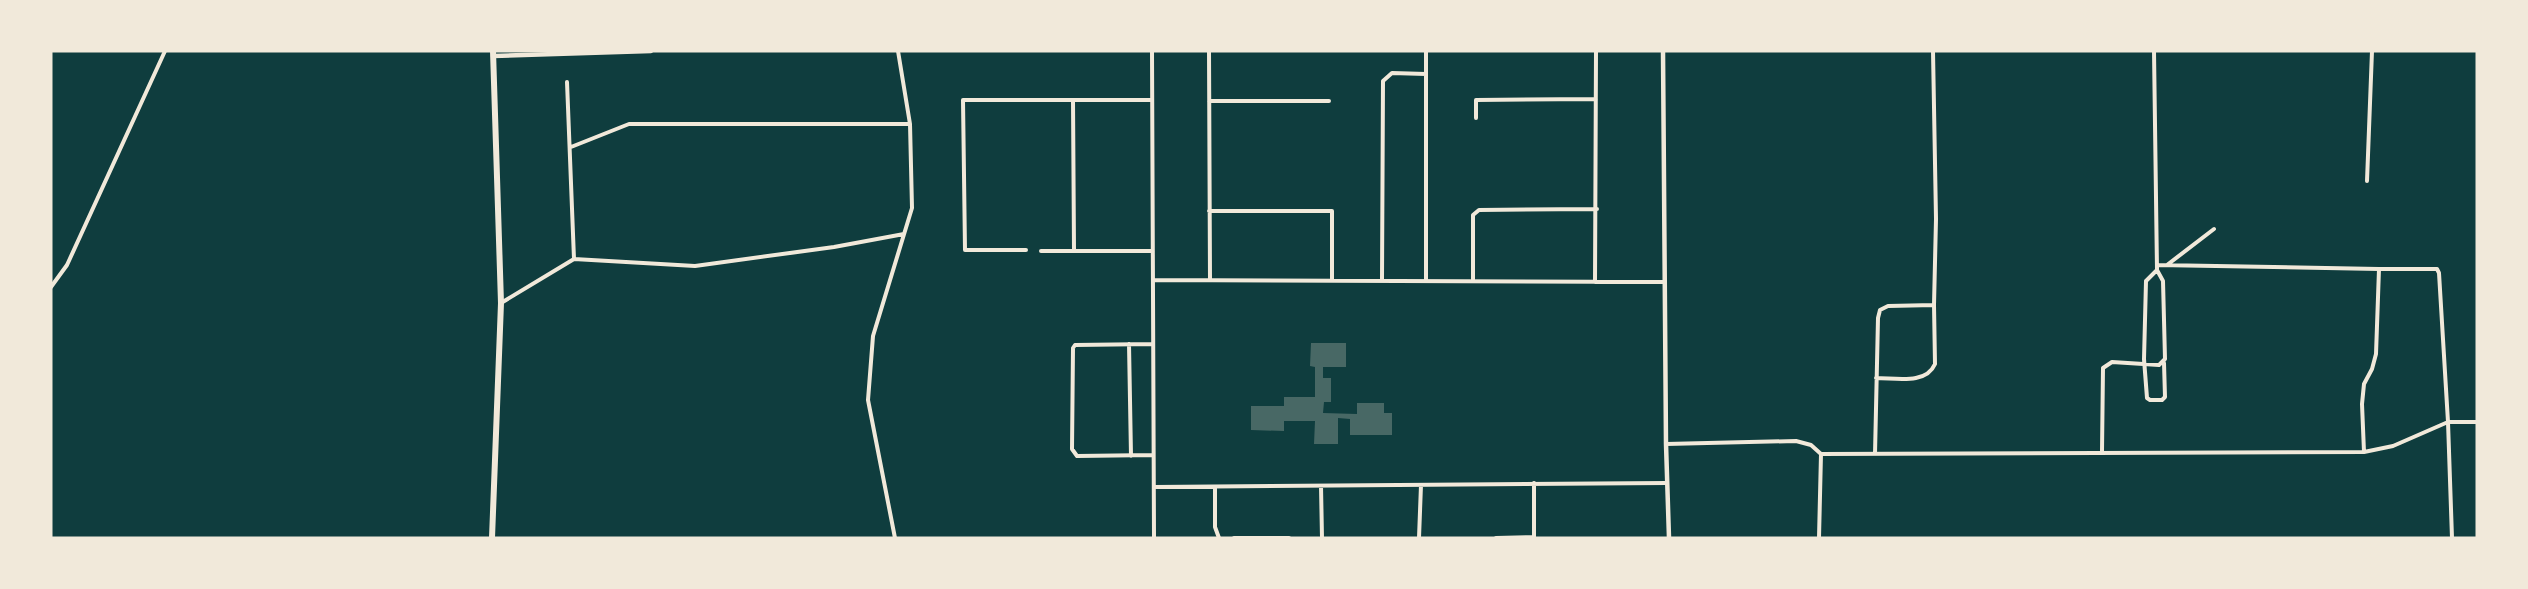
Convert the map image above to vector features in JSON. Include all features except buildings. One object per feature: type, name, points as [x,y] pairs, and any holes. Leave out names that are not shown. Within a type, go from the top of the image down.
[{"type":"main road","points":[[492,538],[501,303],[493,53]]},
{"type":"street","points":[[51,287],[67,265],[165,51]]},
{"type":"street","points":[[493,53],[651,51]]},
{"type":"street","points":[[895,538],[868,400],[873,336],[912,208],[910,124],[898,51]]},
{"type":"street","points":[[1152,51],[1154,538]]},
{"type":"street","points":[[1209,51],[1209,280]]},
{"type":"street","points":[[1426,51],[1426,281]]},
{"type":"street","points":[[1595,282],[1596,51]]},
{"type":"street","points":[[1663,51],[1666,444],[1669,538]]},
{"type":"street","points":[[1876,378],[1924,378],[1935,364],[1936,219],[1933,51]]},
{"type":"street","points":[[2154,51],[2157,268],[2163,280],[2165,359],[2162,364],[2165,397],[2162,400],[2147,398],[2146,281],[2157,268],[2167,266],[2436,269],[2439,273],[2448,422],[2452,538]]},
{"type":"street","points":[[2367,182],[2372,51]]},
{"type":"street","points":[[1382,280],[1383,81],[1392,74],[1426,74]]},
{"type":"street","points":[[567,82],[574,259]]},
{"type":"street","points":[[1476,118],[1476,100],[1596,99]]},
{"type":"street","points":[[1026,250],[965,250],[963,100],[1152,100]]},
{"type":"street","points":[[1073,100],[1074,251]]},
{"type":"street","points":[[1209,101],[1329,101]]},
{"type":"street","points":[[571,147],[629,124],[910,124]]},
{"type":"street","points":[[1473,281],[1473,215],[1479,210],[1596,209]]},
{"type":"street","points":[[1209,211],[1332,211],[1332,280]]},
{"type":"street","points":[[2167,266],[2214,229]]},
{"type":"street","points":[[501,303],[574,259],[695,266],[904,234]]},
{"type":"street","points":[[1041,251],[1153,251]]},
{"type":"street","points":[[2364,452],[2362,404],[2364,384],[2372,369],[2376,354],[2379,269]]},
{"type":"street","points":[[1153,280],[1665,282]]},
{"type":"street","points":[[1875,454],[1880,310],[1888,306],[1934,304]]},
{"type":"street","points":[[1129,344],[1131,456]]},
{"type":"street","points":[[1153,344],[1075,345],[1073,348],[1072,449],[1077,456],[1154,455]]},
{"type":"street","points":[[2102,451],[2103,368],[2112,362],[2162,364]]},
{"type":"street","points":[[1666,444],[1796,441],[1811,445],[1821,454],[2102,451],[2364,452],[2393,446],[2448,422],[2477,422]]},
{"type":"street","points":[[1819,538],[1821,454]]},
{"type":"street","points":[[1496,538],[1534,537],[1534,483]]},
{"type":"street","points":[[1154,487],[1667,483]]},
{"type":"street","points":[[1419,538],[1421,485]]},
{"type":"street","points":[[1321,486],[1322,538]]},
{"type":"street","points":[[1215,487],[1215,528],[1219,538]]},
{"type":"street","points":[[1234,538],[1289,538]]}]
